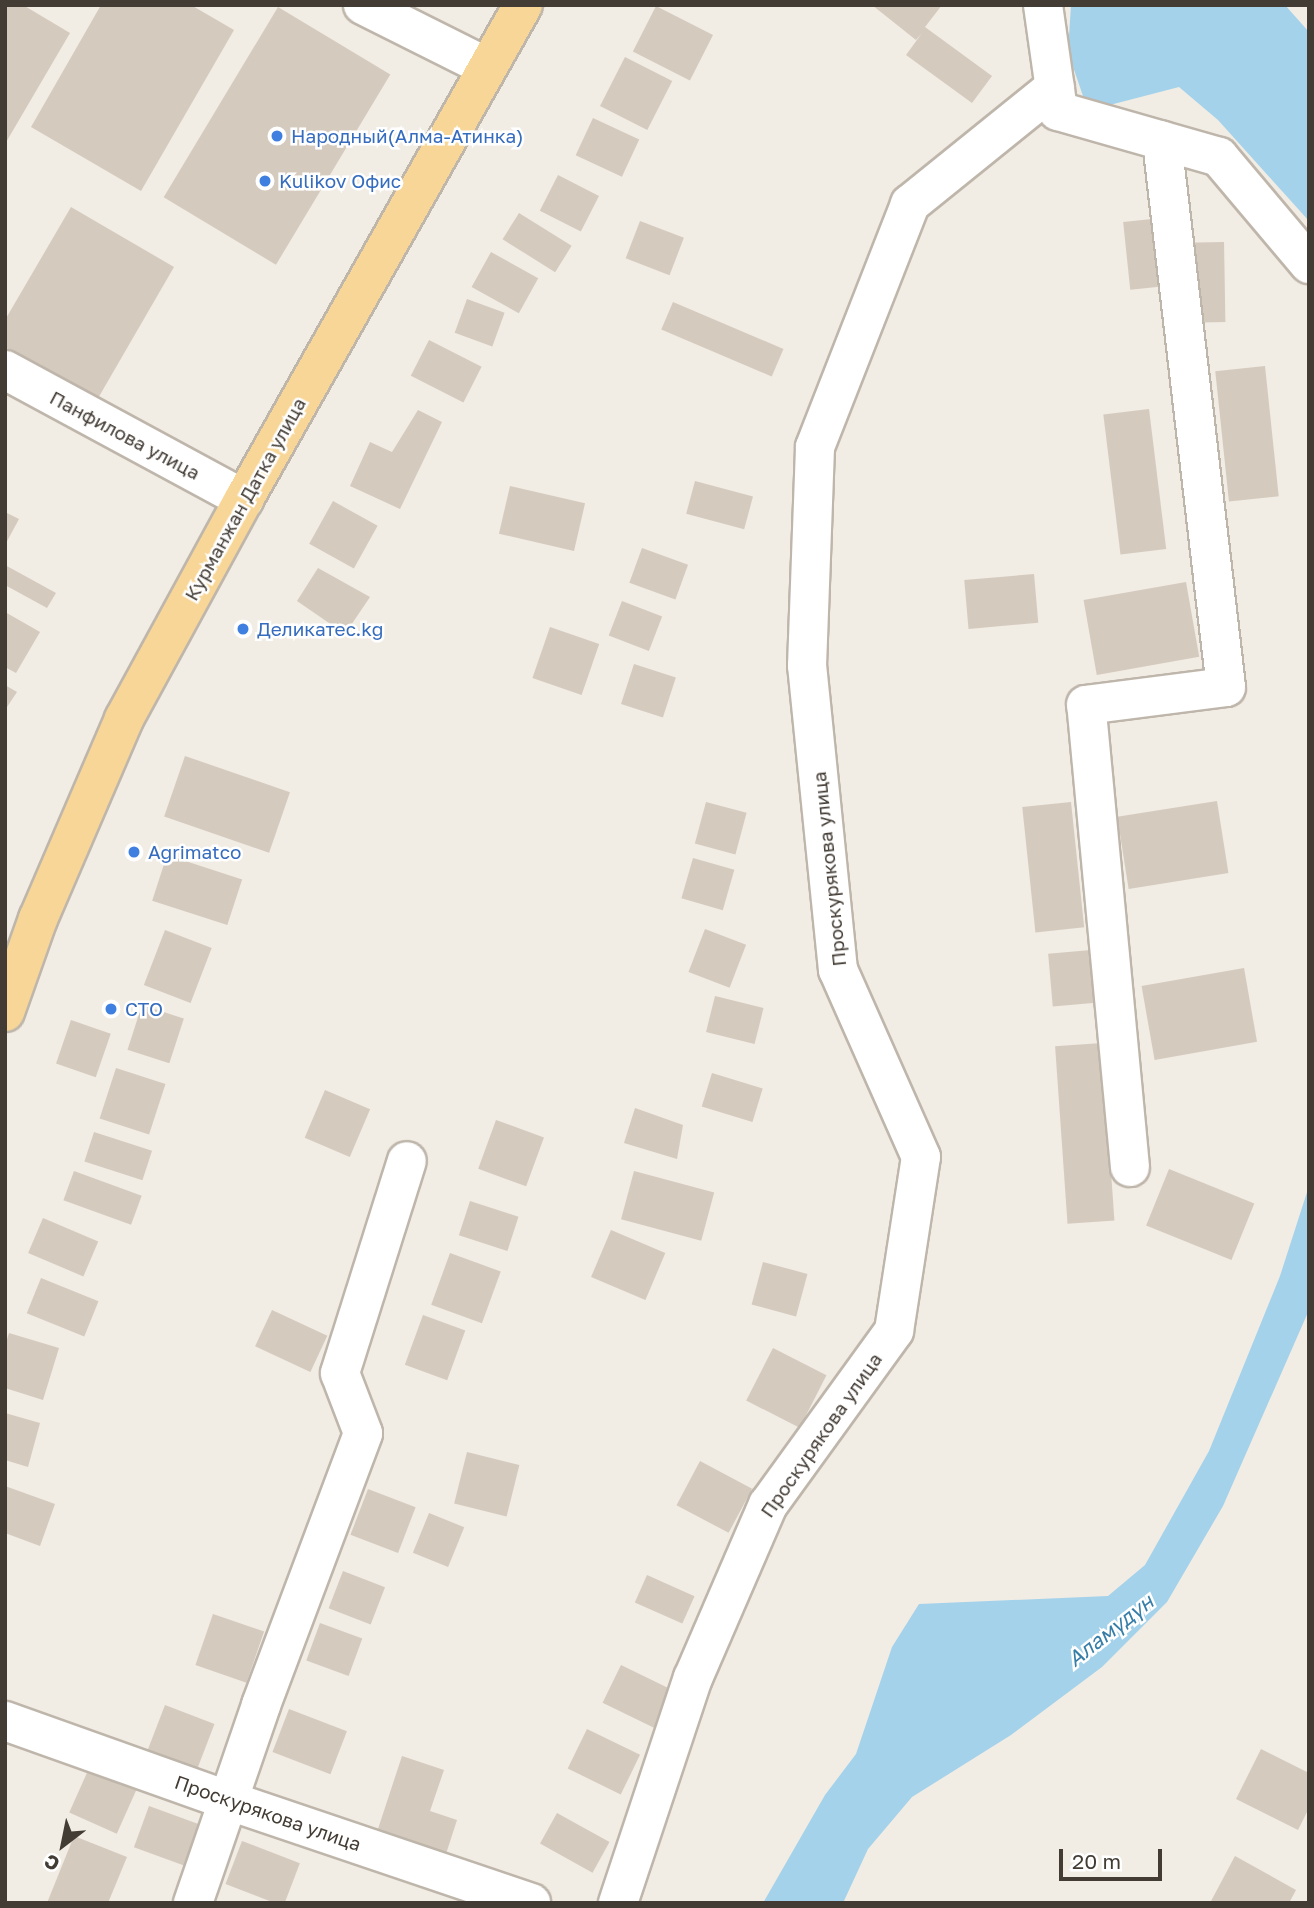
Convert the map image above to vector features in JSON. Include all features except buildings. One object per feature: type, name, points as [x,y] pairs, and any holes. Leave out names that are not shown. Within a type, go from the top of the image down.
[{"type":"main road","name":"Курманжан Датка улица","points":[[5,1012],[38,919],[124,719],[244,499],[487,67],[517,7]]},
{"type":"street","points":[[363,5],[487,67]]},
{"type":"street","points":[[1042,5],[1058,111],[1219,157],[1309,264]]},
{"type":"street","name":"Проскурякова улица","points":[[618,1903],[693,1678],[768,1505],[894,1331],[920,1157],[838,970],[807,666],[815,447],[910,204],[1055,87]]},
{"type":"street","points":[[1130,1167],[1086,705],[1226,687],[1162,141]]},
{"type":"street","name":"Панфилова улица","points":[[5,370],[244,499]]},
{"type":"street","points":[[193,1903],[261,1704],[363,1433],[340,1373],[407,1161]]},
{"type":"street","name":"Проскурякова улица","points":[[5,1721],[531,1903]]},
{"type":"water","points":[[1071,5],[1285,5],[1309,32],[1309,221],[1218,120],[1179,87],[1102,107],[1083,96],[1068,52]]},
{"type":"water","name":"Аламүдүн","points":[[1309,1186],[1309,1310],[1223,1506],[1167,1602],[1102,1667],[1011,1735],[912,1797],[868,1849],[843,1903],[763,1903],[825,1795],[856,1754],[892,1647],[919,1604],[1108,1596],[1145,1565],[1209,1451],[1280,1276]]},
{"type":"place","name":"Народный(Алма-Атинка)","points":[[277,136]]},
{"type":"place","name":"Kulikov Офис","points":[[265,181]]},
{"type":"place","name":"Деликатес.kg","points":[[243,629]]},
{"type":"place","name":"Agrimatco","points":[[134,852]]},
{"type":"place","name":"СТО","points":[[111,1009]]}]
